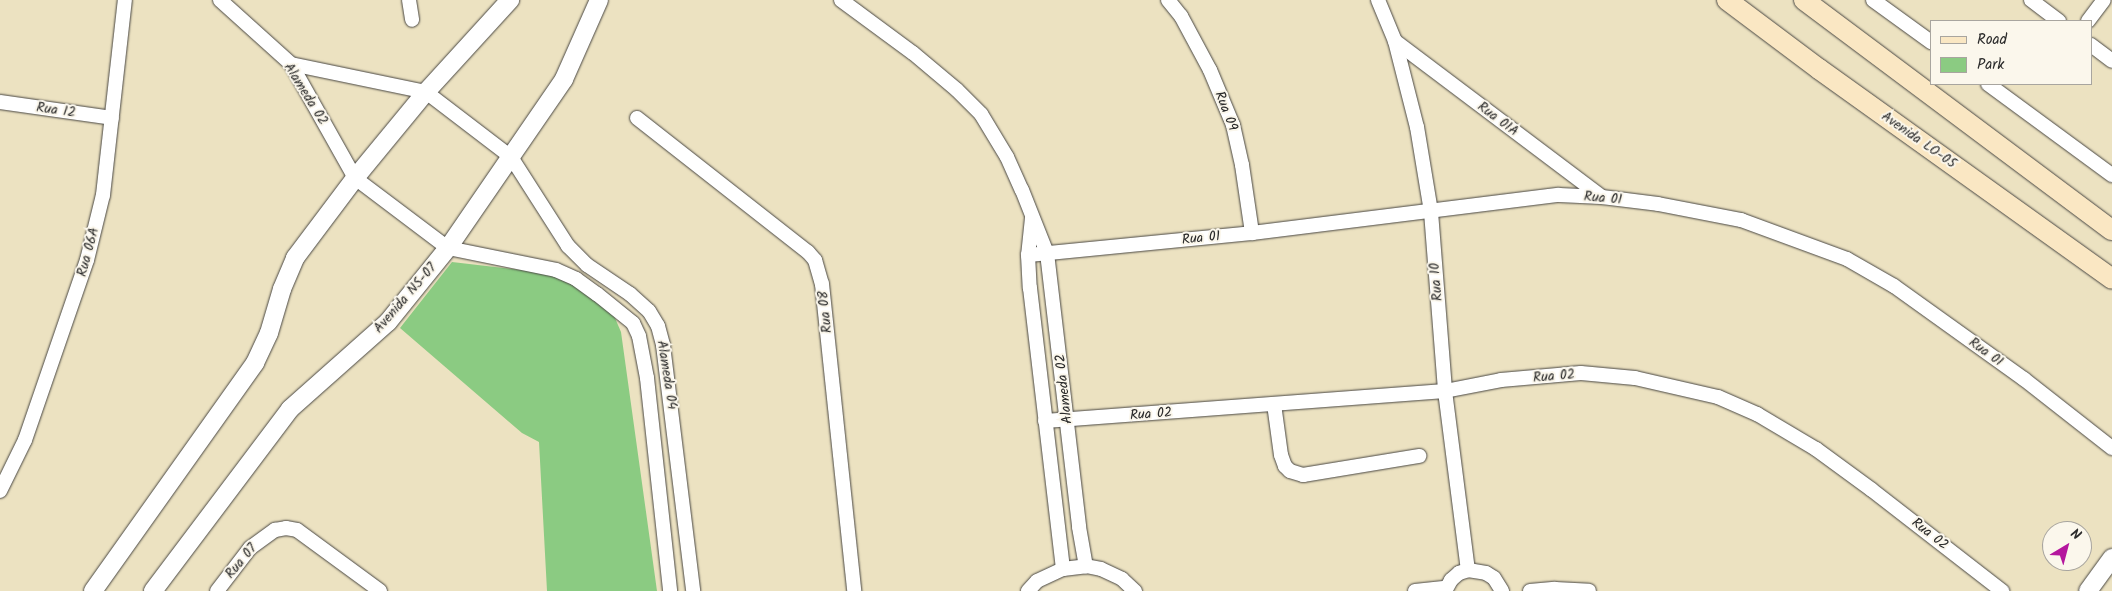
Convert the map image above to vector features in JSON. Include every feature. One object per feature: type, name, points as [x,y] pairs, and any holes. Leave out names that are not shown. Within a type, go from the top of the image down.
[{"type":"main road","name":"Avenida LO-05","points":[[1727,0],[1826,74],[2112,279]]},
{"type":"main road","points":[[1804,0],[2112,230]]},
{"type":"street","name":"Rua 06A","points":[[0,491],[25,440],[87,260],[103,195],[125,0]]},
{"type":"street","name":"Alameda 02","points":[[220,0],[291,64],[356,178]]},
{"type":"street","points":[[408,0],[412,20]]},
{"type":"street","points":[[94,591],[256,363],[269,333],[282,289],[295,258],[356,178],[426,92],[510,0]]},
{"type":"street","name":"Avenida NS-07","points":[[153,591],[290,409],[388,322],[448,248],[564,79],[599,0]]},
{"type":"street","name":"Alameda 02","points":[[841,0],[913,53],[957,90],[981,114],[1007,157],[1047,253],[1079,527],[1086,566]]},
{"type":"street","name":"Rua 09","points":[[1168,0],[1181,16],[1210,70],[1233,125],[1242,165],[1252,233]]},
{"type":"street","name":"Rua 10","points":[[1378,0],[1395,41],[1417,127],[1431,212],[1445,390],[1468,570]]},
{"type":"street","points":[[1874,0],[1930,41]]},
{"type":"street","points":[[2031,0],[2058,20]]},
{"type":"street","points":[[2089,20],[2104,0]]},
{"type":"street","name":"Rua 01A","points":[[1395,41],[1602,197]]},
{"type":"street","points":[[2092,46],[2112,60]]},
{"type":"street","points":[[291,64],[426,92]]},
{"type":"street","points":[[1989,85],[2112,175]]},
{"type":"street","name":"Alameda 04","points":[[426,92],[511,157],[568,246],[587,264],[630,294],[649,311],[658,326],[670,391],[693,591]]},
{"type":"street","name":"Rua 12","points":[[0,102],[112,118]]},
{"type":"street","name":"Rua 08","points":[[637,118],[808,252],[815,260],[822,284],[854,591]]},
{"type":"street","points":[[356,178],[448,248]]},
{"type":"street","name":"Rua 01","points":[[1028,255],[1252,233],[1559,195],[1602,197],[1658,204],[1741,220],[1847,259],[1894,286],[2024,379],[2112,448]]},
{"type":"street","name":"Alameda 02","points":[[1032,215],[1028,255],[1045,421],[1064,569]]},
{"type":"street","name":"Alameda 04","points":[[448,248],[556,270],[583,284],[633,323],[638,336],[647,378],[670,591]]},
{"type":"street","name":"Rua 02","points":[[1045,421],[1445,390],[1501,380],[1581,374],[1635,378],[1718,397],[1757,414],[1816,449],[2002,591]]},
{"type":"street","points":[[1274,404],[1281,455],[1290,471],[1303,475],[1419,456]]},
{"type":"street","points":[[662,522],[684,518]]},
{"type":"street","name":"Rua 07","points":[[217,591],[250,548],[261,538],[275,530],[298,530],[380,591]]},
{"type":"street","points":[[664,547],[688,544]]},
{"type":"street","points":[[2088,591],[2112,558]]},
{"type":"street","points":[[1028,591],[1037,582],[1064,569],[1086,566],[1101,569],[1122,579],[1135,591]]},
{"type":"street","points":[[1415,591],[1445,590],[1459,573],[1468,570],[1486,573],[1494,578],[1502,591]]},
{"type":"street","points":[[1530,591],[1555,589],[1589,591]]},
{"type":"green space","points":[[452,262],[564,275],[609,304],[621,332],[657,591],[547,591],[539,442],[522,433],[400,328]]}]
